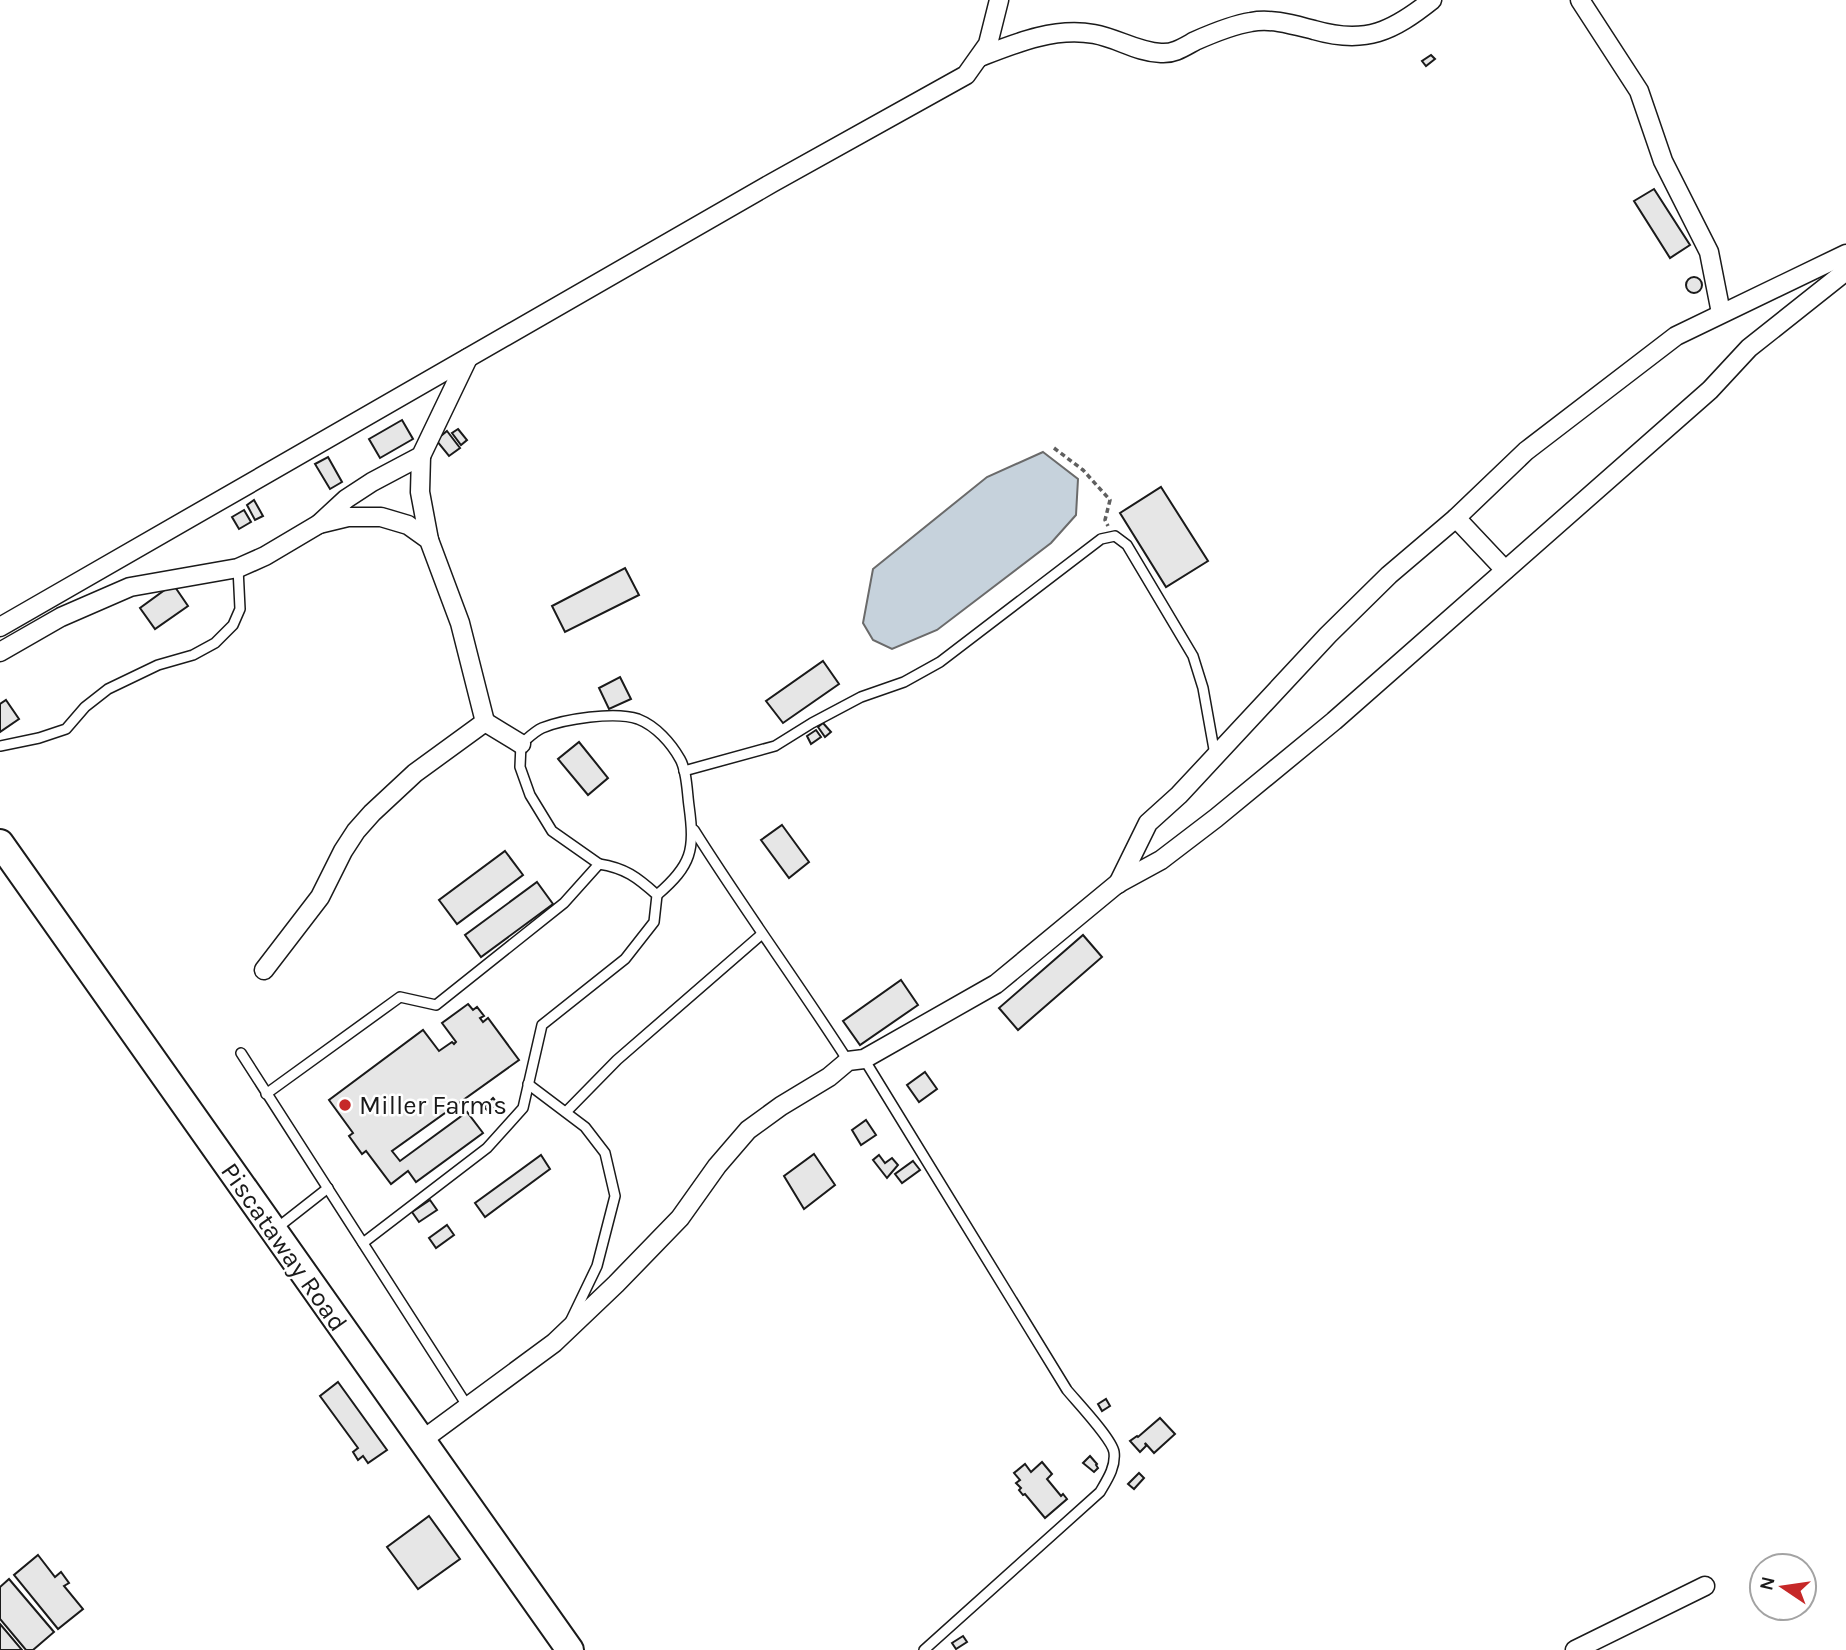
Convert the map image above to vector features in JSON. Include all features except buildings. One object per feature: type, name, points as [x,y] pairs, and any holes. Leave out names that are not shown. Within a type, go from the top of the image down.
[{"type":"main road","name":"Piscataway Road","points":[[0,844],[570,1650]]},
{"type":"street","points":[[0,627],[866,129],[965,75],[992,36],[999,0]]},
{"type":"street","points":[[980,57],[1020,41],[1054,34],[1076,33],[1094,34],[1145,51],[1163,53],[1177,51],[1228,28],[1253,21],[1282,22],[1319,32],[1351,36],[1373,34],[1392,29],[1432,0]]},
{"type":"street","points":[[1580,0],[1639,91],[1663,161],[1709,252],[1721,313]]},
{"type":"street","points":[[1117,884],[1148,823],[1179,795],[1407,557],[1456,518],[1526,451],[1676,336],[1846,254]]},
{"type":"street","points":[[421,1441],[566,1332],[658,1243],[740,1138],[765,1116],[856,1060],[996,984],[1117,884],[1161,860],[1216,818],[1334,722],[1710,390],[1749,348],[1846,271]]},
{"type":"street","points":[[468,358],[421,456],[420,492],[429,540],[460,624],[485,722],[521,744]]},
{"type":"street","points":[[0,652],[61,617],[130,587],[238,568],[265,556],[319,524],[346,499],[372,482],[421,456]]},
{"type":"street","points":[[319,524],[348,517],[381,517],[408,525],[429,540]]},
{"type":"street","points":[[1456,518],[1505,570]]},
{"type":"street","points":[[264,970],[320,897],[343,851],[372,813],[415,773],[468,737],[485,722]]},
{"type":"street","points":[[1575,1650],[1705,1587]]},
{"type":"lane","points":[[684,771],[775,746],[860,697],[904,682],[940,662],[1101,539],[1115,536],[1127,545],[1193,656],[1203,688],[1215,755]]},
{"type":"lane","points":[[0,746],[66,729],[85,707],[107,689],[158,665],[193,655],[215,643],[233,625],[240,609],[238,568]]},
{"type":"lane","points":[[363,1242],[487,1148],[523,1108],[542,1025],[625,959],[654,922],[657,895],[674,881],[688,860],[693,836],[682,761],[662,734],[638,719],[618,717],[572,720],[541,728],[521,744],[520,767],[530,795],[552,831],[599,864],[618,867],[639,879],[657,895]]},
{"type":"lane","points":[[692,827],[762,934],[856,1060],[1067,1390],[1107,1438],[1114,1451],[1112,1474],[1100,1492],[924,1650]]},
{"type":"lane","points":[[266,1094],[400,997],[436,1005],[564,903],[599,864]]},
{"type":"lane","points":[[566,1112],[617,1060],[762,934]]},
{"type":"lane","points":[[241,1054],[468,1407]]},
{"type":"lane","points":[[528,1084],[585,1127],[605,1153],[615,1196],[597,1266],[566,1332]]},
{"type":"lane","points":[[272,1231],[328,1188]]},
{"type":"path","points":[[1054,448],[1083,470],[1110,500],[1105,520],[1115,536]]},
{"type":"shaded area","points":[[1043,452],[1078,479],[1076,515],[1051,543],[937,630],[892,649],[873,640],[863,623],[873,569],[987,477]]},
{"type":"place","name":"Miller Farms","points":[[345,1105]]}]
